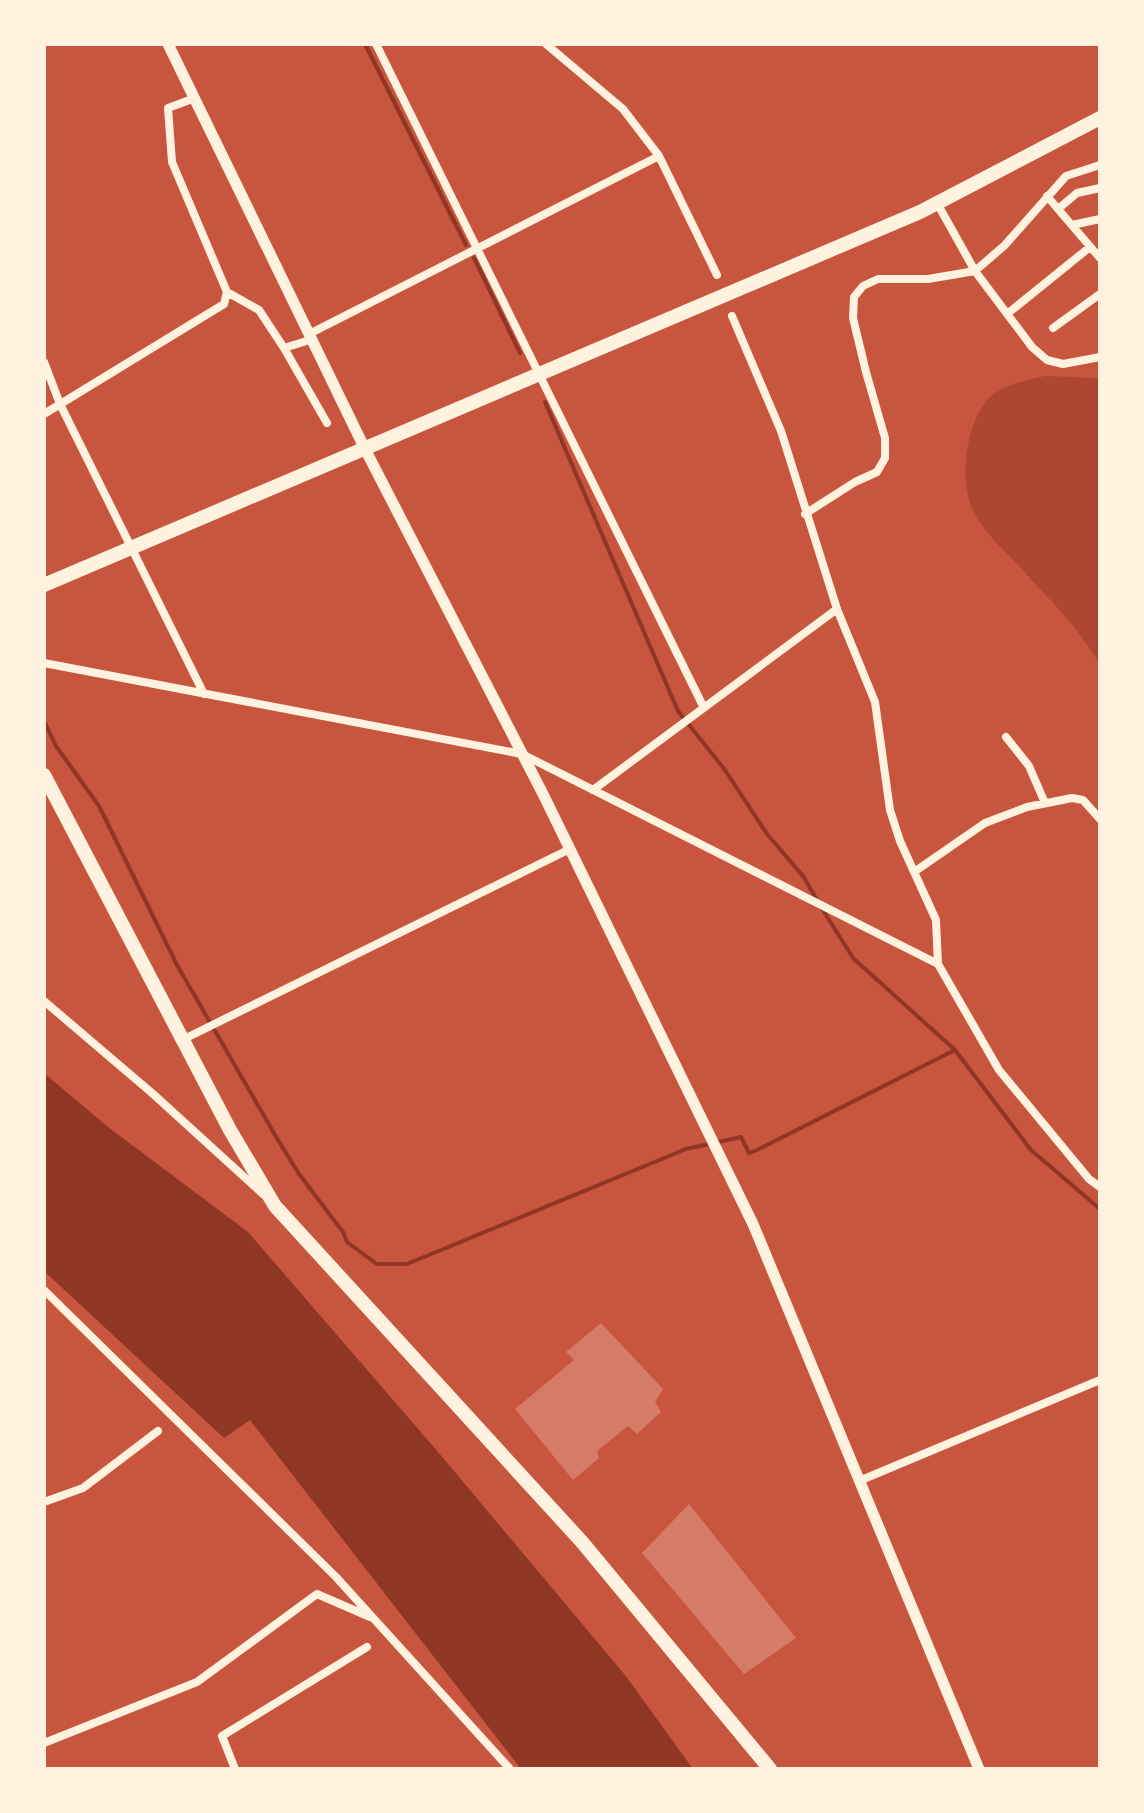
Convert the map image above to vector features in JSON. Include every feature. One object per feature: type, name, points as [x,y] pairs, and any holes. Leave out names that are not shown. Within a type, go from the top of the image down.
[{"type":"main road","points":[[44,585],[937,203],[1100,118]]},
{"type":"main road","points":[[44,775],[230,1130],[275,1206],[582,1542],[770,1769]]},
{"type":"street","points":[[168,44],[365,449],[570,849],[753,1224],[979,1769]]},
{"type":"street","points":[[376,44],[704,708]]},
{"type":"street","points":[[546,44],[623,109],[659,156],[717,275]]},
{"type":"street","points":[[44,414],[224,304],[227,292],[172,162],[168,108],[195,98]]},
{"type":"street","points":[[284,348],[659,156]]},
{"type":"street","points":[[805,514],[855,482],[877,472],[885,458],[885,438],[853,318],[854,297],[863,286],[878,279],[928,279],[975,271],[1005,245],[1066,176],[1100,165]]},
{"type":"street","points":[[1058,209],[1077,193],[1100,188]]},
{"type":"street","points":[[1047,196],[1100,258]]},
{"type":"street","points":[[937,203],[975,271],[1032,347],[1047,360],[1063,364],[1100,357]]},
{"type":"street","points":[[1072,225],[1100,219]]},
{"type":"street","points":[[1007,314],[1090,247]]},
{"type":"street","points":[[227,292],[259,310],[327,423]]},
{"type":"street","points":[[1053,328],[1100,294]]},
{"type":"street","points":[[732,316],[781,431],[837,609],[875,702],[890,810],[936,920],[938,964],[999,1070],[1089,1179],[1100,1187]]},
{"type":"street","points":[[44,362],[60,404],[204,694]]},
{"type":"street","points":[[593,790],[837,609]]},
{"type":"street","points":[[44,663],[522,754],[938,964]]},
{"type":"street","points":[[1006,737],[1029,766],[1045,803]]},
{"type":"street","points":[[914,872],[985,823],[1027,807],[1072,798],[1083,800],[1100,819]]},
{"type":"street","points":[[182,1040],[570,849]]},
{"type":"street","points":[[44,1001],[152,1093],[275,1206]]},
{"type":"street","points":[[44,1290],[253,1493],[374,1619],[510,1769]]},
{"type":"street","points":[[859,1481],[1100,1380]]},
{"type":"street","points":[[44,1502],[83,1488],[158,1431]]},
{"type":"street","points":[[44,1743],[197,1682],[317,1594],[374,1619]]},
{"type":"street","points":[[235,1769],[222,1736],[367,1647]]},
{"type":"shaded area","points":[[1045,376],[1100,378],[1100,664],[1062,613],[987,532],[972,508],[967,491],[965,472],[968,445],[981,408],[1006,387]]},
{"type":"shaded area","points":[[44,1073],[108,1127],[248,1232],[625,1675],[693,1769],[521,1769],[250,1420],[224,1438],[44,1271]]},
{"type":"building","points":[[601,1323],[663,1389],[655,1402],[661,1412],[637,1434],[628,1426],[597,1451],[599,1458],[573,1480],[515,1409],[574,1360],[566,1352]]},
{"type":"building","points":[[689,1504],[796,1638],[744,1674],[642,1553]]},
{"type":"waterway","points":[[365,44],[466,245]]},
{"type":"waterway","points":[[474,258],[520,353]]},
{"type":"waterway","points":[[545,402],[678,711],[725,770],[767,834],[803,876],[817,900]]},
{"type":"waterway","points":[[44,721],[56,746],[99,806],[177,965],[278,1140],[347,1242],[377,1264],[407,1264],[686,1149],[741,1137],[749,1153],[955,1050]]},
{"type":"waterway","points":[[821,907],[853,958],[955,1050],[1031,1150],[1100,1209]]}]
